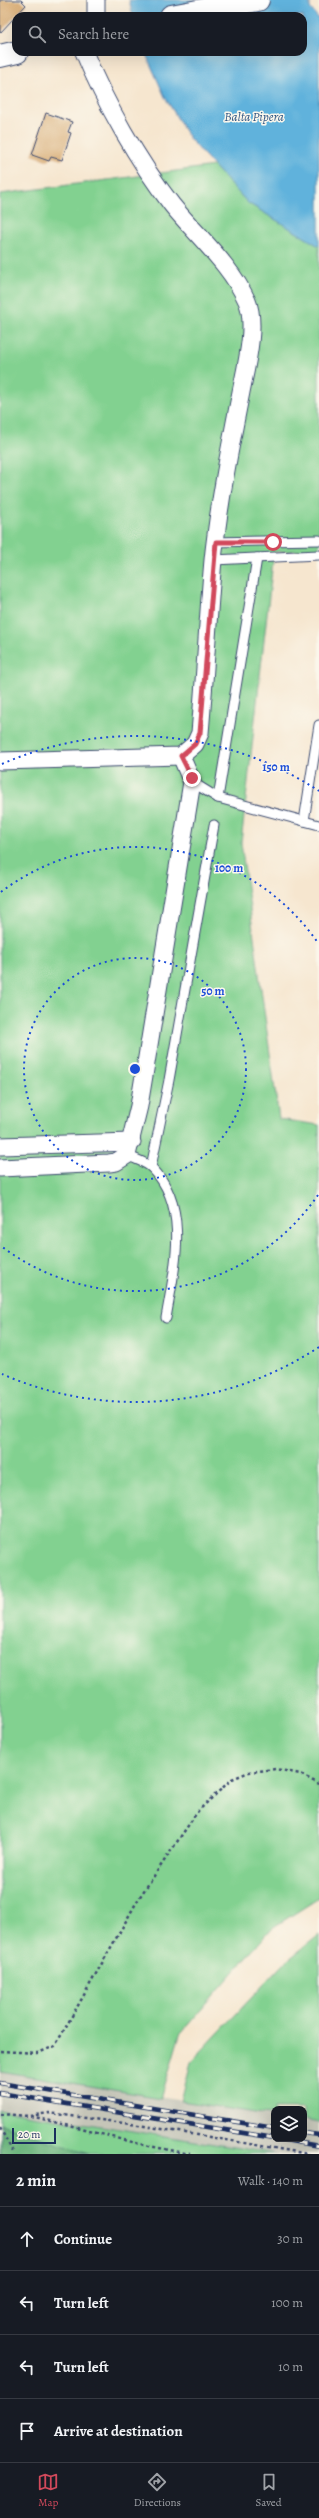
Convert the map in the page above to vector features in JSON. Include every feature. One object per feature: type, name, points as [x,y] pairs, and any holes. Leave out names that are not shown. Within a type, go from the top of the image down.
[{"type":"street","points":[[96,0],[96,12]]},
{"type":"street","points":[[193,12],[258,0]]},
{"type":"street","points":[[0,56],[12,53]]},
{"type":"street","points":[[0,761],[181,756],[195,744],[200,733],[213,560],[224,480],[245,372],[251,313],[242,291],[222,263],[188,224],[156,182],[93,75],[86,56]]},
{"type":"street","points":[[0,1168],[116,1162],[129,1148],[192,782],[181,756]]},
{"type":"street","points":[[0,1146],[129,1148]]},
{"type":"lane","points":[[216,542],[319,540]]},
{"type":"lane","points":[[213,560],[319,555]]},
{"type":"lane","points":[[218,798],[257,558]]},
{"type":"lane","points":[[304,821],[319,725]]},
{"type":"lane","points":[[192,782],[218,798],[319,826]]},
{"type":"lane","points":[[151,1167],[169,1080],[214,825]]},
{"type":"lane","points":[[129,1148],[151,1167],[165,1184],[174,1213],[177,1234],[177,1254],[166,1318]]},
{"type":"path","points":[[0,2051],[38,2053],[55,2046],[65,2032],[139,1898],[198,1811],[232,1779],[249,1772],[276,1769],[300,1774],[319,1784]]},
{"type":"path","points":[[29,2116],[49,2113],[138,2125],[309,2154]]},
{"type":"path","points":[[0,2114],[29,2116],[144,2145],[190,2154]]},
{"type":"path","points":[[0,2128],[14,2154]]},
{"type":"shaded area","points":[[0,2071],[271,2116],[271,2142],[307,2142],[307,2121],[319,2123],[319,2154],[277,2154],[0,2110]]},
{"type":"green space","points":[[214,166],[248,203],[319,246],[319,550],[274,552],[241,843],[279,1119],[319,1125],[319,1898],[272,1928],[180,2034],[161,2098],[0,2071],[0,194]]},
{"type":"green space","points":[[319,1935],[319,2123],[307,2121],[307,2106],[271,2106],[271,2116],[181,2101],[191,2062],[284,1963]]},
{"type":"green space","points":[[0,2110],[277,2154],[0,2154]]},
{"type":"green space","points":[[0,2124],[88,2154],[1,2154]]},
{"type":"water","name":"Balta Pipera","points":[[129,0],[310,0],[310,8],[319,19],[319,246],[248,203],[214,166],[189,138],[165,97],[147,56],[307,56],[307,12],[132,12]]},
{"type":"building","points":[[0,0],[21,0],[26,5],[20,12],[12,12],[12,20],[0,33]]},
{"type":"building","points":[[46,113],[72,122],[68,132],[71,133],[62,160],[51,157],[49,161],[32,155]]},
{"type":"railway","points":[[0,2083],[271,2128]]},
{"type":"railway","points":[[0,2093],[271,2138]]},
{"type":"railway","points":[[307,2133],[319,2135]]},
{"type":"railway","points":[[296,2142],[319,2146]]},
{"type":"route","points":[[192,778],[181,756],[189,751],[195,744],[200,733],[213,560],[216,542],[273,542]]}]
